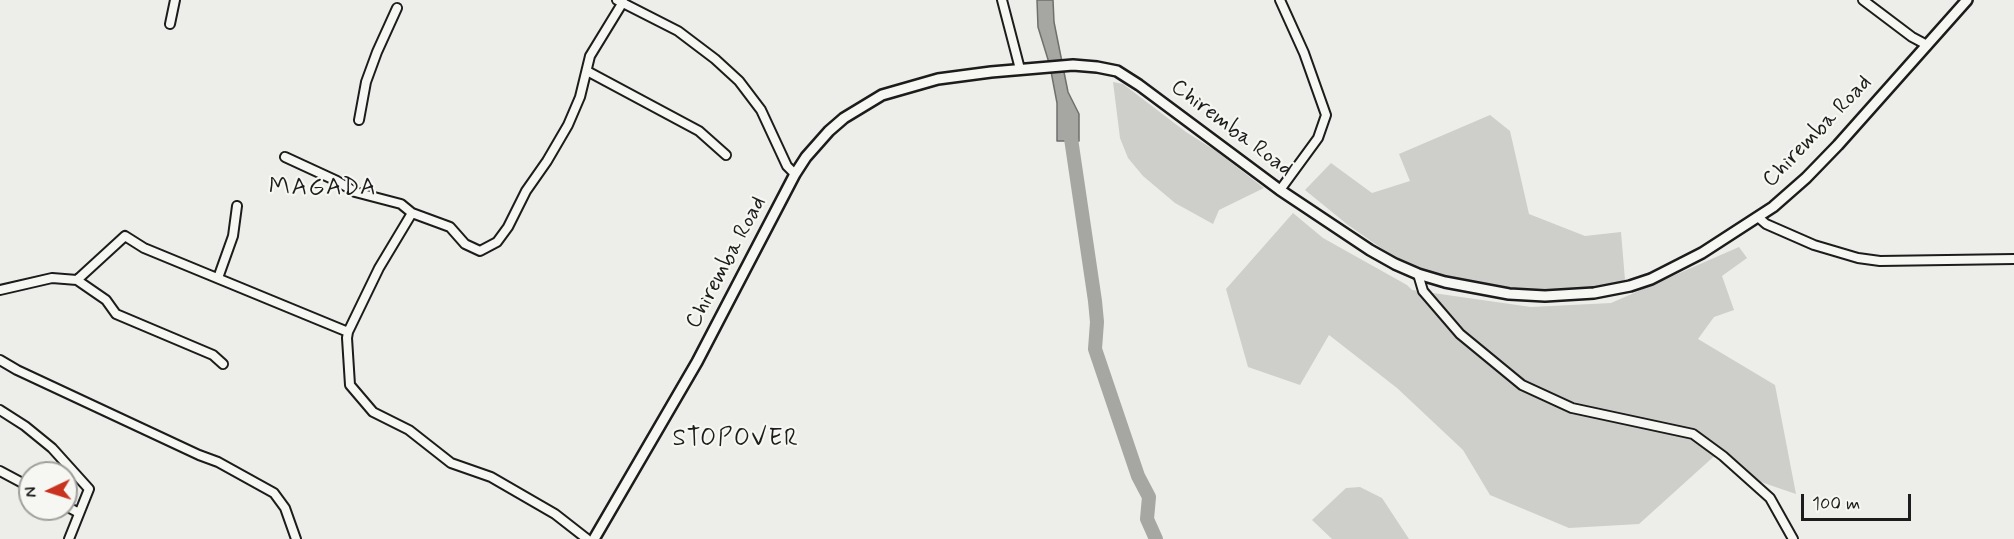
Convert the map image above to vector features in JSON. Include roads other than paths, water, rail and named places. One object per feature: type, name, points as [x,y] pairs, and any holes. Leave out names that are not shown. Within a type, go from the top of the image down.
[{"type":"main road","name":"Chiremba Road","points":[[594,539],[697,362],[806,157],[844,118],[882,95],[938,79],[1020,69],[1069,65],[1117,71],[1280,190],[1370,250],[1418,274],[1475,289],[1509,294],[1545,296],[1603,292],[1651,279],[1702,253],[1759,218],[1806,178],[1967,0]]},
{"type":"street","points":[[170,24],[175,0]]},
{"type":"street","points":[[1002,0],[1020,69]]},
{"type":"street","points":[[1280,0],[1304,53],[1326,115],[1318,138],[1280,190]]},
{"type":"street","points":[[1863,0],[1912,37],[1927,45]]},
{"type":"street","points":[[285,158],[337,181],[355,192],[401,204],[412,213],[450,227],[465,244],[480,251],[497,242],[508,227],[526,190],[547,161],[568,125],[580,97],[590,56],[620,1],[678,31],[715,59],[739,81],[761,110],[787,166],[795,174]]},
{"type":"street","points":[[359,120],[366,82],[397,8]]},
{"type":"street","points":[[587,71],[699,131],[726,154]]},
{"type":"street","points":[[218,278],[233,236],[237,206]]},
{"type":"street","points":[[412,213],[379,268],[348,332],[350,385],[373,412],[409,430],[451,463],[491,477],[555,514],[587,539]]},
{"type":"street","points":[[1759,218],[1766,224],[1814,245],[1858,258],[1891,261],[2014,259]]},
{"type":"street","points":[[77,280],[125,236],[144,248],[348,332]]},
{"type":"street","points":[[1418,274],[1423,291],[1460,334],[1522,385],[1572,408],[1693,434],[1723,456],[1770,498],[1793,539]]},
{"type":"street","points":[[0,290],[51,278],[77,280],[106,300],[116,314],[213,355],[223,364]]},
{"type":"street","points":[[0,360],[17,370],[218,462],[274,493],[285,508],[296,539]]},
{"type":"street","points":[[0,410],[25,426],[52,448],[89,489],[69,539]]},
{"type":"street","points":[[0,471],[18,481]]},
{"type":"waterway","points":[[1069,125],[1095,301],[1097,322],[1095,349],[1138,476],[1149,497],[1147,519],[1156,539]]},
{"type":"district","name":"MAGADA","points":[[323,189]]},
{"type":"district","name":"STOPOVER","points":[[736,440]]}]
